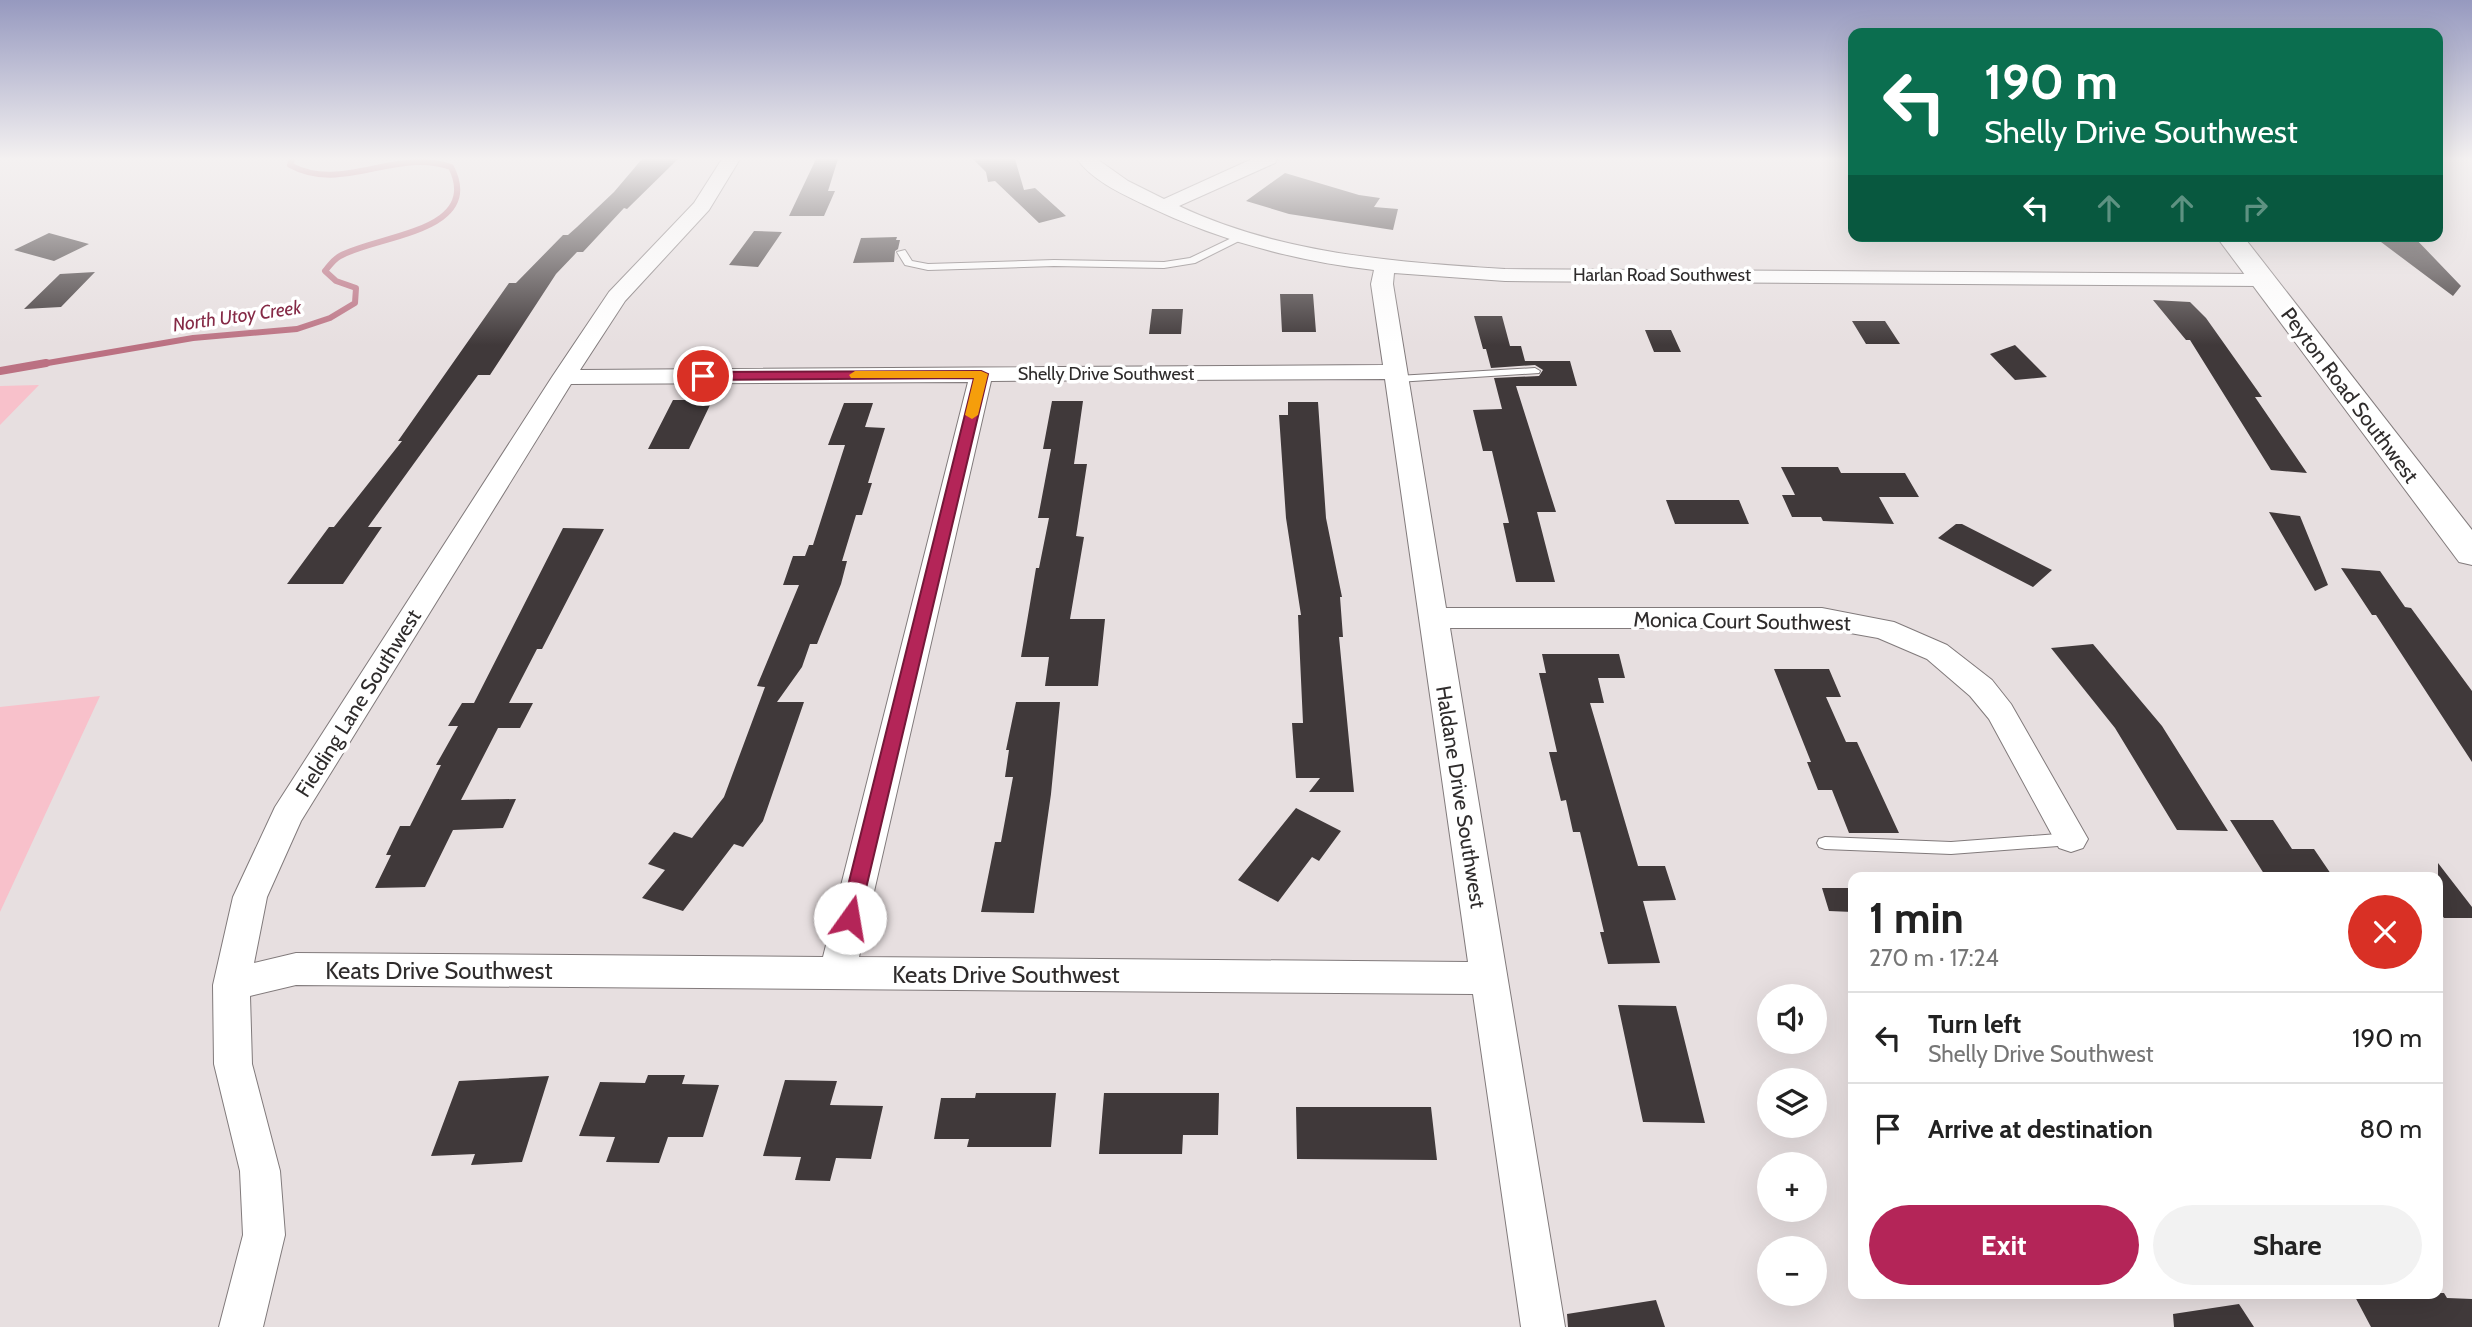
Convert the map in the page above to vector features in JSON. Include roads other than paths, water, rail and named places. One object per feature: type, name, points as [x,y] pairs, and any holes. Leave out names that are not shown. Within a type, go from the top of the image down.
[{"type":"street","name":"Fielding Lane Southwest","points":[[241,1327],[264,1235],[260,1171],[233,1064],[231,985],[250,897],[287,816],[564,377],[617,297],[688,221]]},
{"type":"street","name":"Harlan Road Southwest","points":[[1200,221],[1242,236],[1317,255],[1385,266],[1504,275],[2261,279]]},
{"type":"street","name":"Peyton Road Southwest","points":[[2233,242],[2472,554]]},
{"type":"street","name":"Haldane Drive Southwest","points":[[1385,266],[1382,284],[1543,1327]]},
{"type":"street","name":"Shelly Drive Southwest","points":[[564,377],[981,374],[1396,376]]},
{"type":"street","points":[[836,973],[981,374]]},
{"type":"street","name":"Monica Court Southwest","points":[[1433,618],[1822,618],[1884,629],[1937,652],[1981,688],[2000,712],[2071,839]]},
{"type":"street","name":"Keats Drive Southwest","points":[[231,985],[296,969],[1489,978]]},
{"type":"lane","points":[[902,252],[908,263],[928,267],[1164,265],[1192,261],[1242,236]]},
{"type":"lane","points":[[1396,376],[1535,371]]},
{"type":"lane","points":[[1825,843],[1951,848],[2012,846],[2071,839]]},
{"type":"waterway","name":"North Utoy Creek","points":[[36,365],[193,338],[297,329],[330,318],[355,303],[356,288],[336,281],[325,271],[334,260],[435,221]]},
{"type":"waterway","name":"North Utoy Creek","points":[[0,371],[46,363]]}]
